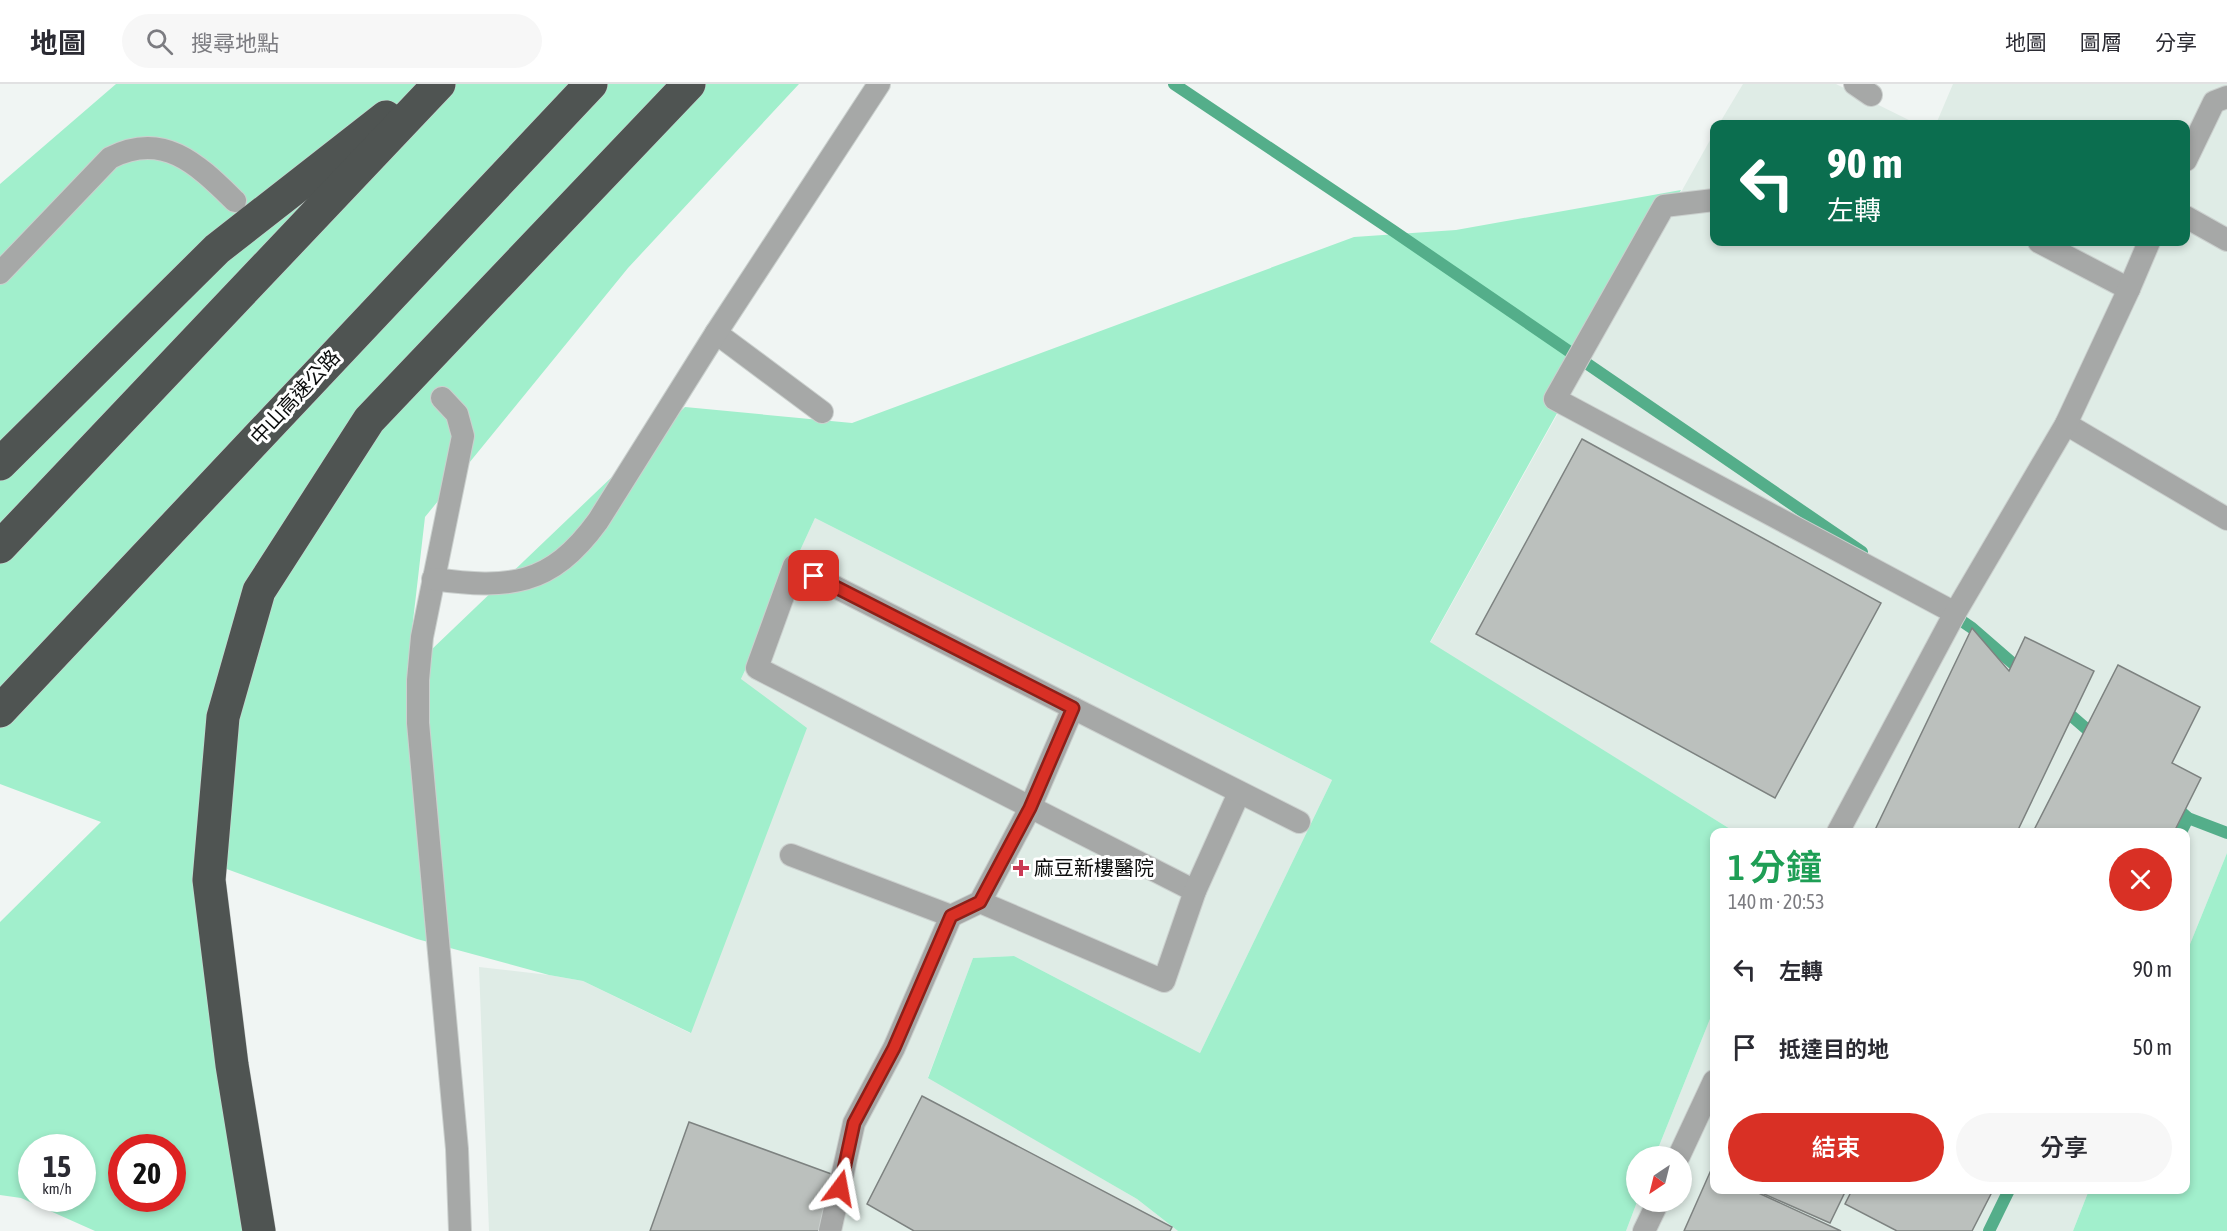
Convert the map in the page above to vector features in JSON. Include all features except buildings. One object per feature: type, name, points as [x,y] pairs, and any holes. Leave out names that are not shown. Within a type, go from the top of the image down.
[{"type":"highway","points":[[0,464],[217,249],[428,84]]},
{"type":"highway","points":[[0,547],[440,84]]},
{"type":"highway","name":"中山高速公路","points":[[0,711],[591,84]]},
{"type":"highway","points":[[259,1231],[232,1065],[209,879],[223,717],[259,591],[369,420],[689,84]]},
{"type":"lane","points":[[433,579],[477,585],[503,584],[528,578],[551,568],[570,555],[598,521],[716,333],[879,84]]},
{"type":"lane","points":[[2190,152],[2214,102],[2227,97]]},
{"type":"lane","points":[[0,273],[110,158],[125,150],[142,147],[169,150],[211,178],[235,201]]},
{"type":"lane","points":[[1710,200],[1665,206],[1555,399],[1955,614]]},
{"type":"lane","points":[[2190,219],[2227,240]]},
{"type":"lane","points":[[2047,246],[2129,289]]},
{"type":"lane","points":[[1840,828],[1955,614],[2066,424],[2147,246]]},
{"type":"lane","points":[[716,333],[822,412]]},
{"type":"lane","points":[[442,398],[457,414],[463,436],[422,637],[418,680],[418,723],[457,1149],[460,1231]]},
{"type":"lane","points":[[2066,424],[2227,519]]},
{"type":"lane","points":[[1196,891],[757,668],[794,566],[1299,822]]},
{"type":"lane","points":[[830,1231],[854,1123],[894,1048],[951,916],[980,902],[1030,808],[1073,708]]},
{"type":"lane","points":[[980,902],[1164,981],[1196,891],[1239,793]]},
{"type":"lane","points":[[791,855],[951,916]]},
{"type":"lane","points":[[1684,1146],[1710,1090]]},
{"type":"lane","points":[[1644,1231],[1653,1212]]},
{"type":"shaded area","points":[[1743,84],[1836,84],[1909,120],[1721,120]]},
{"type":"shaded area","points":[[1953,84],[2227,84],[2227,853],[2190,944],[2190,828],[1729,828],[1430,643],[1710,140],[1710,246],[2190,246],[2190,120],[1938,120]]},
{"type":"shaded area","name":"麻豆新樓醫院","points":[[815,518],[1332,780],[1200,1053],[1014,956],[973,958],[928,1077],[1137,1199],[1178,1231],[489,1231],[479,967],[583,981],[690,1033],[741,679]]},
{"type":"shaded area","points":[[1710,1019],[1710,1194],[2087,1194],[2073,1231],[1626,1231],[1633,1212],[1692,1212],[1692,1146],[1659,1146]]},
{"type":"green space","points":[[116,84],[799,84],[628,268],[425,517],[407,673],[685,407],[852,423],[1354,237],[1456,230],[1681,190],[1430,642],[1729,828],[1710,828],[1710,1019],[1659,1146],[1626,1146],[1626,1212],[1633,1212],[1626,1231],[1178,1231],[1137,1199],[928,1078],[973,958],[1014,956],[1200,1053],[1332,780],[815,518],[741,679],[807,728],[691,1033],[583,981],[549,975],[417,939],[213,864],[255,1231],[95,1231],[52,1212],[96,1212],[96,1134],[18,1134],[18,1198],[0,1195],[0,922],[101,822],[0,784],[0,184]]},
{"type":"green space","points":[[2227,853],[2227,1231],[2073,1231],[2087,1194],[2190,1194],[2190,944]]},
{"type":"waterway","points":[[1174,84],[1392,230],[1862,552]]},
{"type":"waterway","points":[[1950,613],[1972,628],[2025,674]]},
{"type":"waterway","points":[[2060,706],[2097,738]]},
{"type":"waterway","points":[[2171,803],[2188,818],[2227,833]]},
{"type":"waterway","points":[[2183,828],[2188,818]]},
{"type":"waterway","points":[[1989,1231],[2007,1194]]},
{"type":"place","name":"麻豆新樓醫院","points":[[1021,868]]},
{"type":"route","points":[[814,576],[1073,708],[1030,808],[980,902],[951,916],[894,1048],[854,1123],[840,1188]]}]
